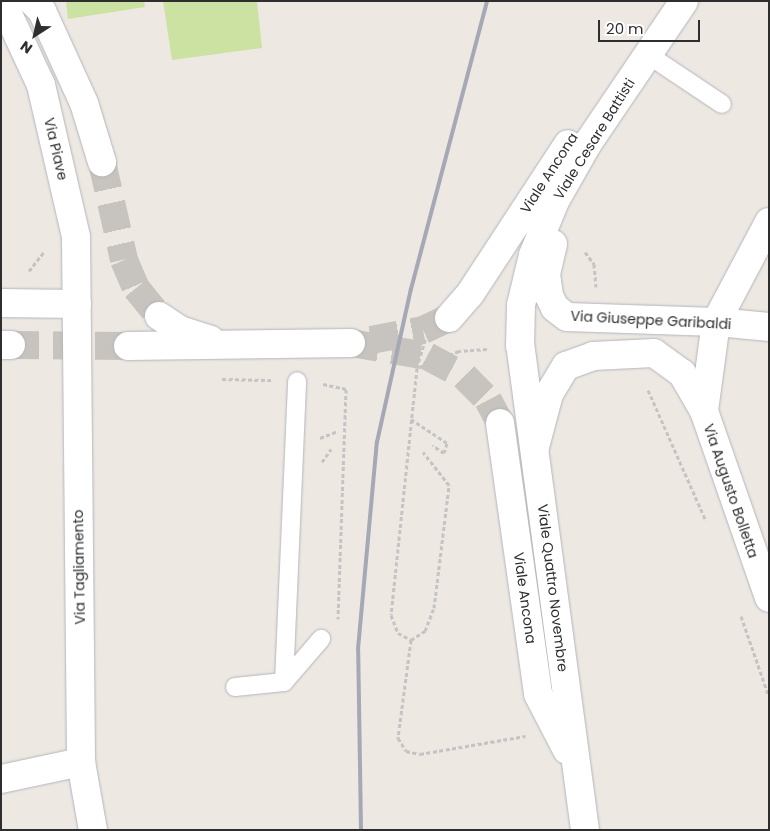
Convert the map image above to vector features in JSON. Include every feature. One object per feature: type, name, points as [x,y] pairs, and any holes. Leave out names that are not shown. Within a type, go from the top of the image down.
[{"type":"main road","name":"Via Piave","points":[[2,1],[41,85],[76,237],[76,304]]},
{"type":"main road","points":[[32,1],[42,11],[84,103],[102,162]]},
{"type":"main road","name":"Viale Cesare Battisti","points":[[520,346],[521,305],[533,255],[555,201],[653,45],[684,1]]},
{"type":"main road","name":"Viale Ancona","points":[[448,318],[470,294],[622,63],[653,45]]},
{"type":"main road","name":"Via Giuseppe Garibaldi","points":[[555,201],[556,230],[546,274],[554,308],[567,317],[716,322],[769,327]]},
{"type":"main road","points":[[716,322],[769,222]]},
{"type":"main road","points":[[1,303],[76,304]]},
{"type":"main road","name":"Via Tagliamento","points":[[76,304],[81,762],[93,830]]},
{"type":"main road","points":[[159,316],[180,330],[224,345]]},
{"type":"main road","name":"Via Augusto Bolletta","points":[[704,411],[716,322]]},
{"type":"main road","points":[[128,346],[351,343]]},
{"type":"main road","name":"Viale Quattro Novembre","points":[[520,346],[585,830]]},
{"type":"main road","name":"Via Augusto Bolletta","points":[[535,447],[549,394],[566,366],[593,356],[654,353],[682,372],[704,411],[769,598]]},
{"type":"main road","name":"Viale Ancona","points":[[500,423],[538,694],[575,764]]},
{"type":"main road","points":[[1,779],[81,762]]},
{"type":"lane","points":[[653,45],[722,104]]},
{"type":"lane","points":[[284,682],[297,381]]},
{"type":"lane","points":[[235,687],[284,682],[321,639]]},
{"type":"path","points":[[584,247],[594,264],[596,291],[589,293]]},
{"type":"path","points":[[411,640],[398,633],[392,615],[417,368],[459,351],[487,349]]},
{"type":"path","points":[[315,382],[346,389],[338,620],[331,636],[321,639]]},
{"type":"path","points":[[646,386],[708,525]]},
{"type":"path","points":[[411,419],[447,443],[444,453],[432,445]]},
{"type":"path","points":[[320,474],[320,464],[331,449]]},
{"type":"path","points":[[422,452],[449,485],[434,608],[425,631],[411,640],[398,738],[406,751],[420,754],[533,735]]},
{"type":"path","points":[[738,609],[768,694]]},
{"type":"green space","points":[[66,1],[144,1],[145,7],[68,19]]},
{"type":"green space","points":[[163,1],[257,1],[262,48],[172,60]]},
{"type":"tunnel","points":[[102,162],[124,260],[136,288],[159,316]]},
{"type":"tunnel","points":[[371,340],[423,330],[449,318]]},
{"type":"tunnel","points":[[351,343],[427,356],[464,376],[488,400],[500,423]]},
{"type":"tunnel","points":[[11,345],[128,346]]},
{"type":"railway","points":[[361,830],[358,649],[377,442],[411,289],[487,1]]}]
